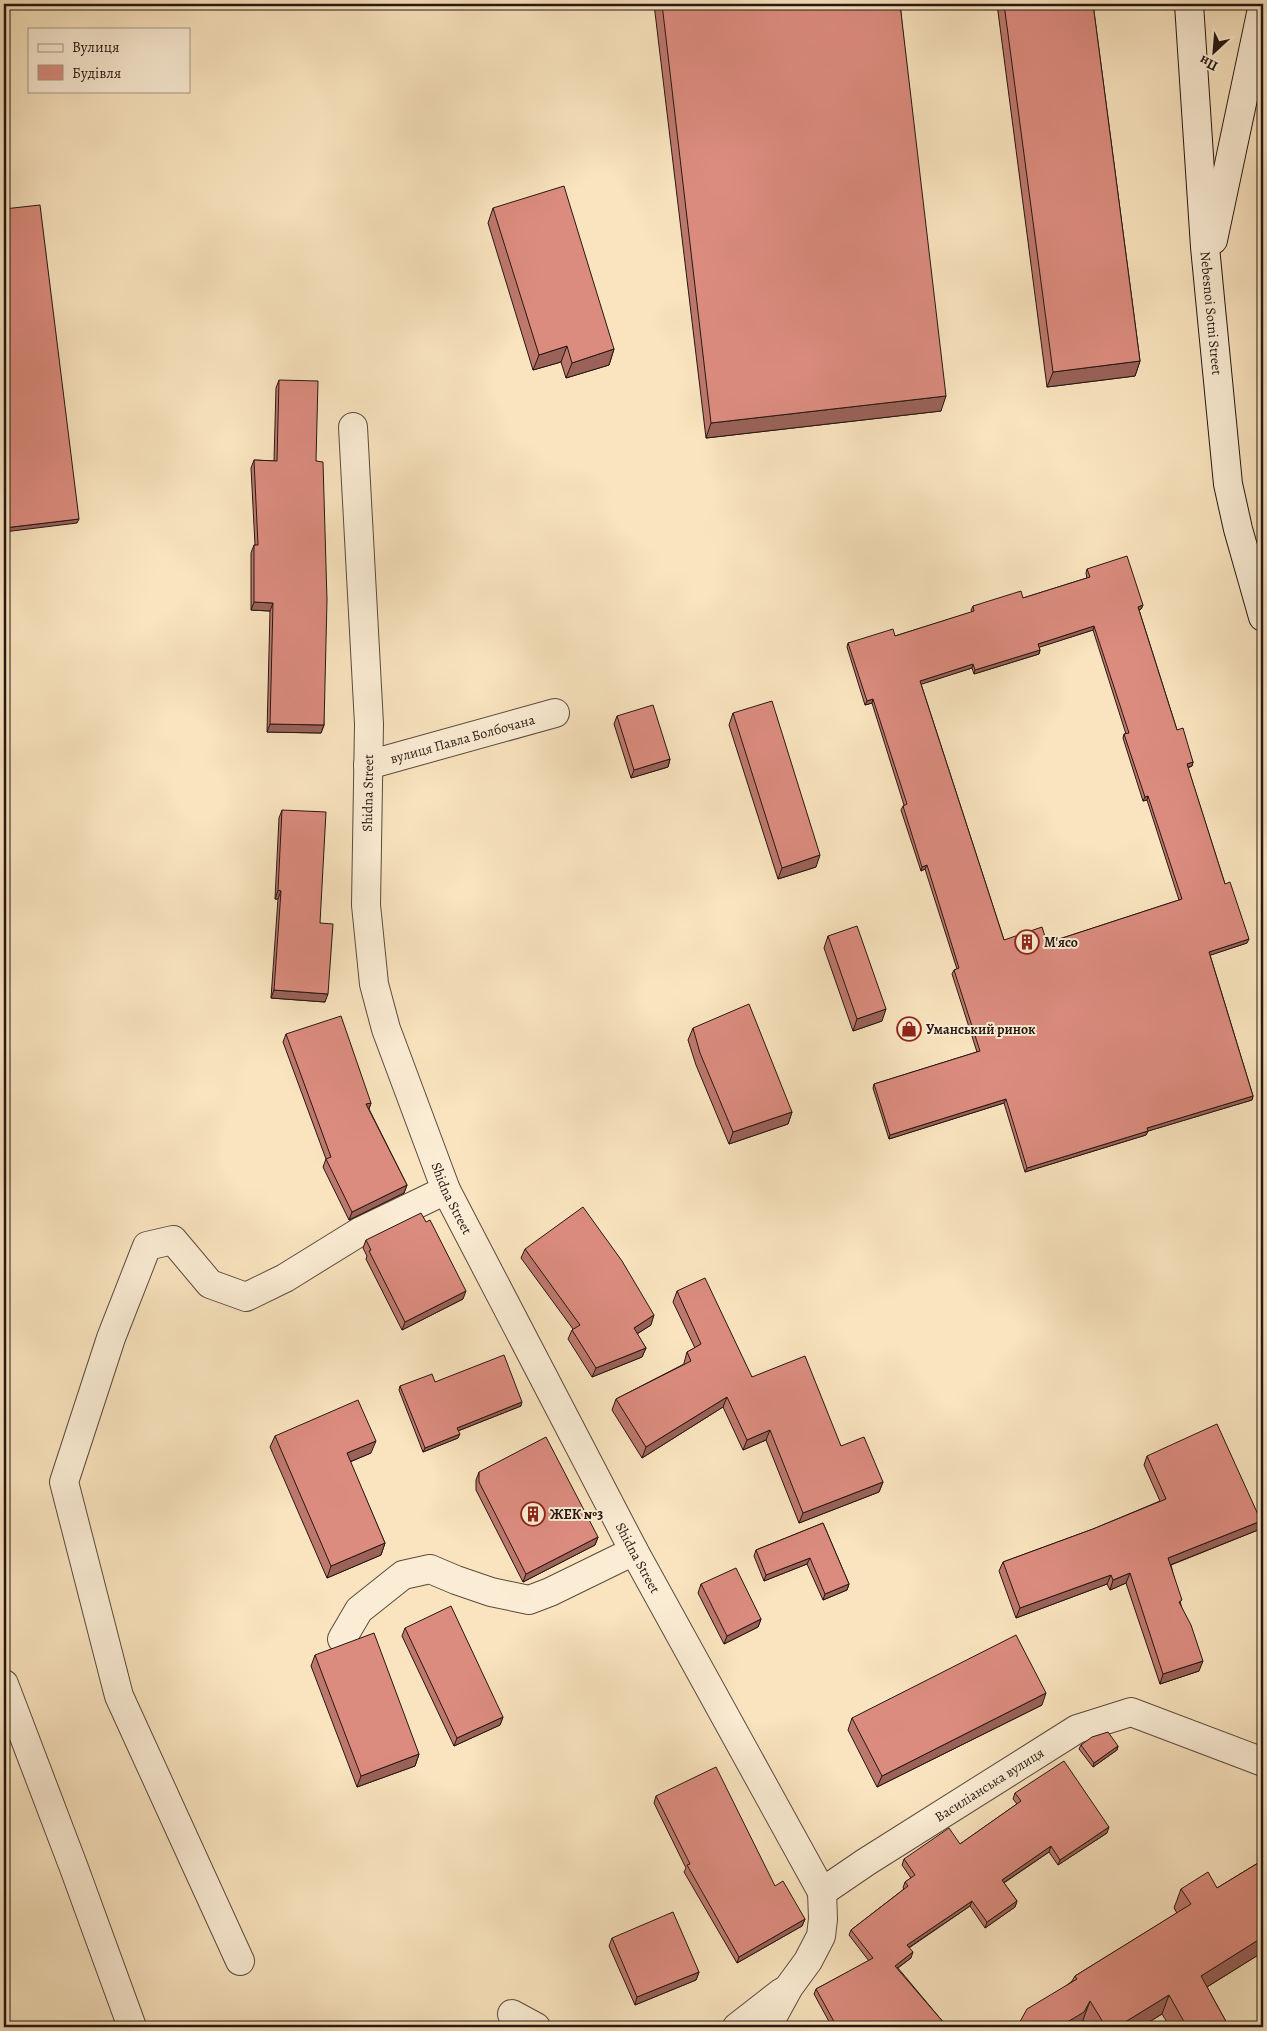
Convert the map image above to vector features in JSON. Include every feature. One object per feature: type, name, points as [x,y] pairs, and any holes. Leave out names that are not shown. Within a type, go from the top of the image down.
[{"type":"street","name":"Nebesnoi Sotni Street","points":[[1189,4],[1207,271],[1228,484],[1238,529],[1263,617]]},
{"type":"street","points":[[1207,271],[1263,4]]},
{"type":"street","name":"Shidna Street","points":[[353,427],[369,724],[366,905],[374,984],[386,1029],[446,1190],[634,1551],[822,1892]]},
{"type":"street","name":"вулиця Павла Болбочана","points":[[368,765],[555,713]]},
{"type":"street","points":[[240,1961],[119,1696],[64,1482],[111,1338],[147,1246],[173,1240],[210,1284],[246,1297],[285,1278],[361,1231],[446,1190]]},
{"type":"street","points":[[342,1639],[360,1610],[403,1575],[430,1569],[492,1592],[529,1600],[550,1592],[634,1551]]},
{"type":"street","points":[[4,1684],[132,2027]]},
{"type":"street","name":"Василіанська вулиця","points":[[822,1892],[866,1862],[1077,1729],[1131,1712],[1263,1762]]},
{"type":"street","points":[[768,2027],[789,1986],[808,1962],[821,1936],[823,1919],[822,1892]]},
{"type":"street","points":[[737,2027],[789,1986]]},
{"type":"street","points":[[512,2014],[536,2027]]},
{"type":"building","points":[[662,4],[900,4],[946,396],[711,423]]},
{"type":"building","points":[[1004,4],[1093,4],[1140,361],[1053,372]]},
{"type":"building","points":[[564,186],[614,349],[572,363],[567,346],[539,355],[493,208]]},
{"type":"building","points":[[40,205],[79,519],[4,528],[4,209]]},
{"type":"building","points":[[279,380],[318,381],[316,461],[323,462],[327,600],[324,725],[270,724],[273,603],[254,602],[254,545],[258,545],[254,460],[277,461]]},
{"type":"building","points":[[1127,556],[1143,605],[1138,607],[1177,730],[1183,728],[1193,762],[1187,764],[1225,884],[1230,882],[1249,939],[1209,952],[1253,1096],[1147,1128],[1148,1131],[1027,1168],[1006,1099],[890,1135],[874,1084],[980,1051],[954,970],[959,968],[927,865],[922,867],[903,806],[907,804],[873,699],[867,701],[848,643],[893,629],[895,636],[974,611],[973,606],[1021,591],[1023,598],[1090,577],[1087,569]],"holes":[[[1094,626],[1129,733],[1124,734],[1145,797],[1148,796],[1182,899],[1047,943],[1042,927],[1004,940],[920,681],[973,664],[975,670],[1040,650],[1038,644]]]},
{"type":"building","points":[[772,701],[820,855],[782,868],[733,713]]},
{"type":"building","points":[[653,705],[670,759],[634,770],[617,716]]},
{"type":"building","points":[[282,810],[326,812],[320,923],[333,924],[328,994],[274,990],[281,891],[278,890]]},
{"type":"building","points":[[857,926],[886,1009],[857,1019],[828,936]]},
{"type":"building","points":[[749,1004],[792,1112],[733,1132],[700,1053],[693,1028]]},
{"type":"building","points":[[341,1016],[371,1103],[366,1104],[407,1185],[352,1212],[326,1159],[331,1157],[286,1034]]},
{"type":"building","points":[[583,1207],[622,1261],[654,1315],[634,1328],[646,1348],[596,1368],[572,1330],[580,1325],[525,1249]]},
{"type":"building","points":[[421,1213],[426,1222],[430,1220],[466,1291],[405,1322],[369,1251],[371,1250],[366,1240]]},
{"type":"building","points":[[705,1278],[752,1377],[805,1356],[841,1446],[864,1437],[883,1482],[803,1513],[770,1430],[747,1440],[727,1397],[646,1447],[616,1399],[691,1361],[687,1352],[701,1344],[677,1291]]},
{"type":"building","points":[[504,1355],[522,1402],[457,1428],[460,1434],[425,1448],[400,1386],[432,1374],[435,1382]]},
{"type":"building","points":[[358,1400],[376,1441],[347,1453],[385,1543],[331,1566],[275,1436]]},
{"type":"building","points":[[1217,1424],[1261,1521],[1168,1558],[1182,1600],[1179,1602],[1191,1625],[1203,1661],[1163,1674],[1130,1573],[1113,1580],[1111,1575],[1020,1608],[1003,1562],[1093,1529],[1166,1499],[1147,1456]]},
{"type":"building","name":"ЖЕК №3","points":[[546,1437],[598,1537],[526,1574],[479,1482],[479,1472]]},
{"type":"building","points":[[823,1523],[849,1584],[825,1594],[810,1558],[766,1575],[756,1550]]},
{"type":"building","points":[[736,1568],[761,1619],[727,1636],[701,1584]]},
{"type":"building","points":[[451,1606],[503,1717],[457,1738],[405,1628]]},
{"type":"building","points":[[374,1633],[419,1754],[361,1776],[315,1655]]},
{"type":"building","points":[[1016,1635],[1046,1693],[882,1776],[852,1718]]},
{"type":"building","points":[[1108,1732],[1118,1746],[1094,1763],[1081,1745],[1092,1737]]},
{"type":"building","points":[[1064,1761],[1109,1827],[1060,1860],[1051,1846],[1002,1880],[1017,1901],[987,1922],[972,1901],[907,1945],[913,1952],[895,1966],[944,2023],[939,2027],[869,2027],[865,2022],[855,2027],[837,2027],[816,1989],[873,1958],[851,1930],[908,1886],[905,1882],[915,1875],[904,1859],[949,1828],[960,1844],[1021,1801],[1015,1793]]},
{"type":"building","points":[[716,1767],[775,1886],[783,1881],[805,1919],[739,1957],[687,1865],[690,1864],[656,1796]]},
{"type":"building","points":[[1263,1860],[1263,1937],[1201,1976],[1229,2027],[1187,2027],[1169,1995],[1117,2027],[1106,2027],[1090,2001],[1084,2012],[1059,2027],[1017,2027],[1027,2009],[1077,1979],[1075,1976],[1191,1904],[1181,1889],[1208,1872],[1217,1888]]},
{"type":"building","points":[[673,1912],[699,1972],[637,1997],[612,1938]]},
{"type":"place","name":"М'ясо","points":[[1027,942]]},
{"type":"place","name":"Уманський ринок","points":[[909,1029]]},
{"type":"place","name":"ЖЕК №3","points":[[533,1514]]}]
